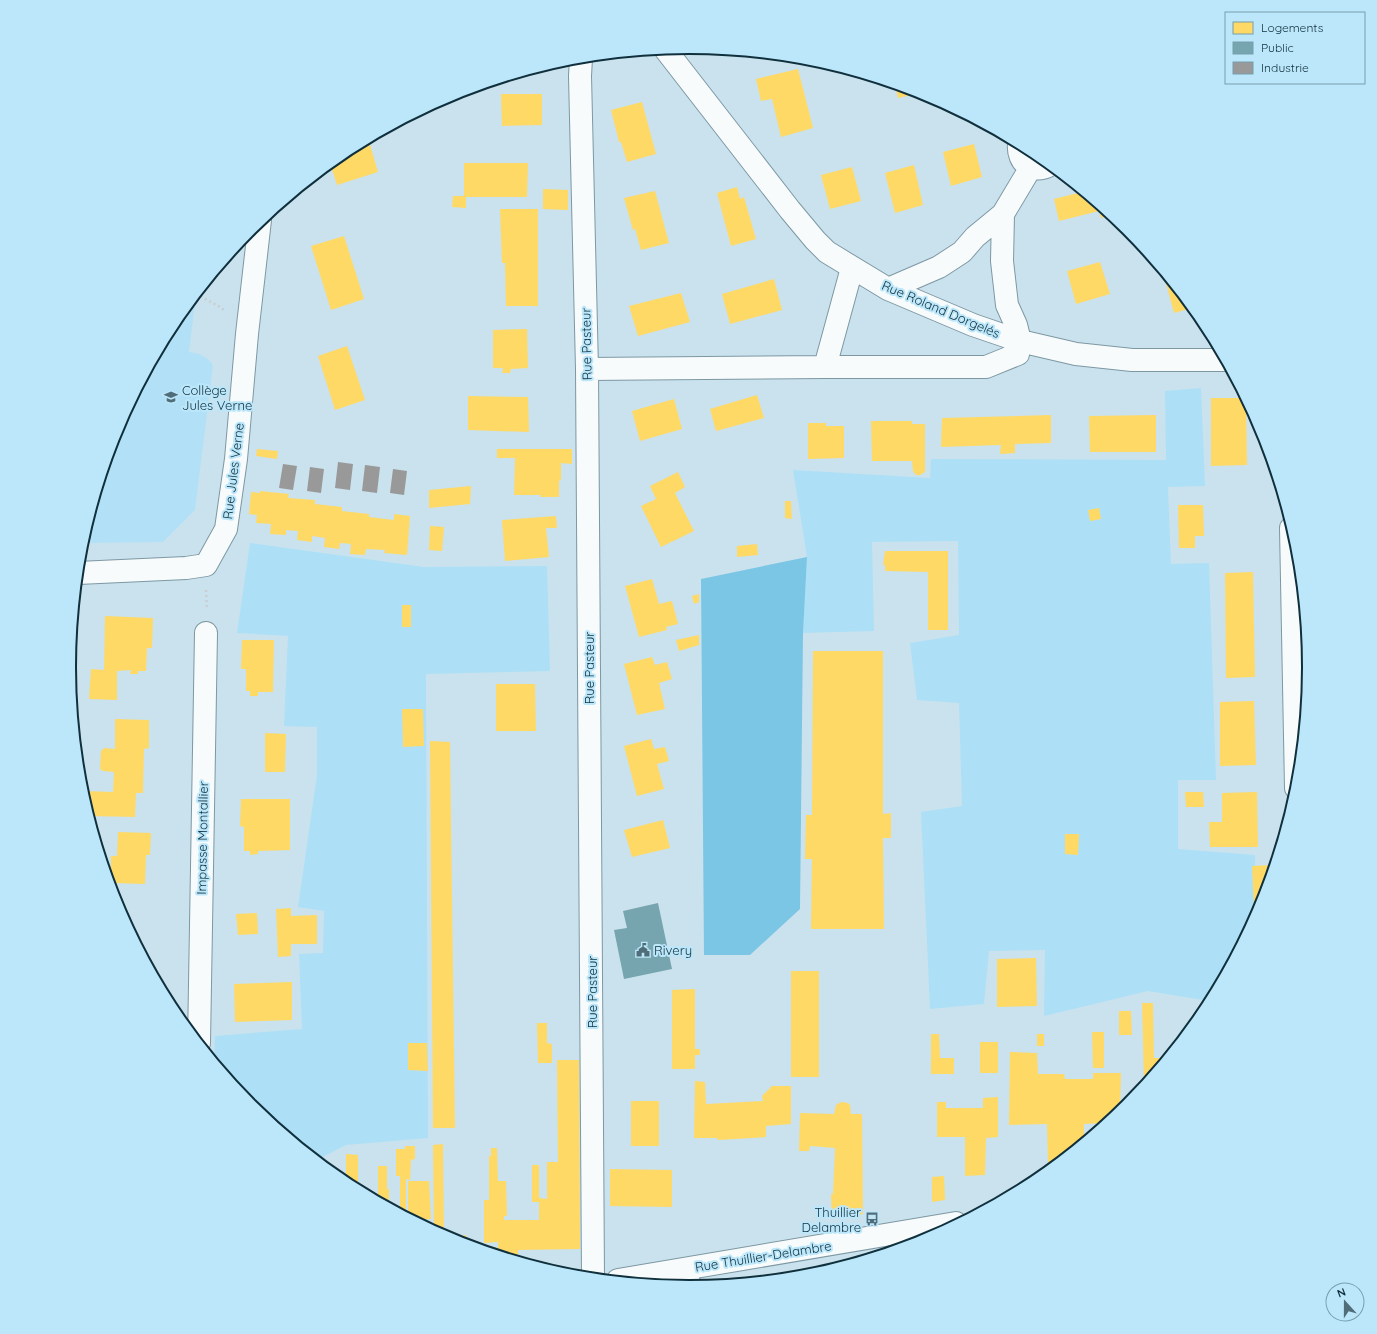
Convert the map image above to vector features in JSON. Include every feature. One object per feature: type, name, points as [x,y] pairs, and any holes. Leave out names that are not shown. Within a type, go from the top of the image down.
[{"type":"street","name":"Rue Roland Dorgelés","points":[[669,54],[815,240],[827,252],[888,289],[973,325],[1020,341],[1076,354],[1132,360],[1218,360]]},
{"type":"street","name":"Rue Pasteur","points":[[581,64],[587,369],[593,1272]]},
{"type":"street","points":[[888,289],[939,267],[962,252],[975,237],[1003,214],[1040,166],[1024,163],[1018,150]]},
{"type":"street","points":[[587,369],[986,367],[1018,354],[1020,341],[1016,325],[1007,305],[1002,261],[1003,214]]},
{"type":"street","name":"Rue Jules Verne","points":[[206,565],[226,528],[236,459],[247,334],[259,230]]},
{"type":"street","points":[[825,367],[852,268]]},
{"type":"street","points":[[1292,557],[1295,752]]},
{"type":"street","points":[[83,573],[186,568],[206,565]]},
{"type":"street","name":"Impasse Montallier","points":[[199,1036],[206,633]]},
{"type":"street","name":"Rue Thuillier-Delambre","points":[[646,1279],[691,1277],[933,1229]]},
{"type":"path","points":[[206,565],[206,633]]},
{"type":"shaded area","name":"Collège Jules Verne","points":[[195,304],[189,352],[199,354],[208,359],[213,365],[195,510],[163,542],[88,543],[96,508],[122,432],[158,360]]},
{"type":"shaded area","points":[[1201,388],[1205,486],[1168,487],[1171,564],[1209,563],[1216,780],[1178,780],[1178,849],[1255,855],[1255,902],[1219,974],[1203,1000],[1148,991],[1044,1016],[1045,950],[989,951],[984,1004],[930,1009],[921,812],[962,806],[959,703],[917,700],[910,643],[959,635],[958,541],[872,542],[874,631],[803,633],[807,557],[793,470],[930,478],[931,459],[1166,460],[1165,391]]},
{"type":"shaded area","points":[[250,543],[424,567],[547,566],[550,671],[426,674],[428,1138],[346,1145],[321,1158],[284,1128],[255,1100],[214,1055],[215,1036],[302,1029],[299,954],[323,953],[324,911],[298,907],[317,775],[317,727],[284,726],[288,636],[237,633]]},
{"type":"shaded area","points":[[807,557],[803,633],[800,909],[750,955],[704,955],[701,579]]},
{"type":"building: Logements","points":[[798,69],[813,128],[781,137],[772,99],[761,101],[756,79]]},
{"type":"building: Logements","points":[[896,91],[909,96],[898,98]]},
{"type":"building: Logements","points":[[501,94],[542,94],[542,125],[502,126]]},
{"type":"building: Logements","points":[[642,102],[656,154],[627,162],[621,142],[619,142],[611,110]]},
{"type":"building: Logements","points":[[370,144],[378,172],[337,185],[332,169]]},
{"type":"building: Logements","points":[[974,144],[982,177],[951,186],[943,152]]},
{"type":"building: Logements","points":[[464,163],[528,163],[527,197],[466,197],[466,208],[452,207],[453,196],[464,196]]},
{"type":"building: Logements","points":[[914,165],[923,205],[895,213],[885,173]]},
{"type":"building: Logements","points":[[852,167],[861,201],[830,209],[821,175]]},
{"type":"building: Logements","points":[[737,187],[740,199],[744,197],[756,239],[731,246],[717,193]]},
{"type":"building: Logements","points":[[543,189],[568,190],[568,210],[543,209]]},
{"type":"building: Logements","points":[[655,191],[669,243],[641,250],[635,229],[633,230],[624,198]]},
{"type":"building: Logements","points":[[1077,193],[1098,211],[1059,221],[1054,199]]},
{"type":"building: Logements","points":[[500,209],[538,209],[538,306],[506,306],[505,263],[502,263]]},
{"type":"building: Logements","points":[[1099,212],[1104,217],[1101,218]]},
{"type":"building: Logements","points":[[344,236],[364,299],[331,310],[311,246]]},
{"type":"building: Logements","points":[[1100,262],[1110,294],[1076,304],[1067,271]]},
{"type":"building: Logements","points":[[774,279],[782,310],[730,324],[722,294]]},
{"type":"building: Logements","points":[[1166,283],[1186,310],[1174,313]]},
{"type":"building: Logements","points":[[681,293],[690,322],[638,336],[629,306]]},
{"type":"building: Logements","points":[[527,329],[528,368],[511,369],[510,373],[502,373],[503,368],[493,368],[493,330]]},
{"type":"building: Logements","points":[[347,346],[365,400],[335,410],[318,356]]},
{"type":"building: Logements","points":[[757,395],[764,418],[716,431],[710,409]]},
{"type":"building: Logements","points":[[468,396],[528,397],[529,432],[468,430]]},
{"type":"building: Logements","points":[[1211,398],[1239,398],[1246,413],[1247,465],[1211,466]]},
{"type":"building: Logements","points":[[674,399],[682,429],[640,441],[632,411]]},
{"type":"building: Logements","points":[[1051,415],[1051,443],[1015,444],[1015,453],[1000,454],[1001,445],[941,447],[942,418]]},
{"type":"building: Logements","points":[[1156,415],[1156,452],[1090,452],[1089,416]]},
{"type":"building: Logements","points":[[871,421],[912,421],[912,424],[925,424],[925,472],[920,475],[916,475],[913,471],[912,461],[872,461]]},
{"type":"building: Logements","points":[[808,423],[826,423],[826,426],[844,426],[844,458],[808,459]]},
{"type":"building: Logements","points":[[257,449],[278,451],[277,459],[256,456]]},
{"type":"building: Logements","points":[[497,449],[572,449],[572,464],[561,463],[559,497],[514,495],[515,458],[497,458]]},
{"type":"building: Logements","points":[[678,472],[685,487],[675,493],[694,531],[661,547],[641,506],[656,499],[650,486]]},
{"type":"building: Logements","points":[[471,486],[470,504],[429,508],[429,490]]},
{"type":"building: Logements","points":[[260,491],[289,494],[288,498],[315,500],[315,504],[342,507],[342,511],[369,514],[369,517],[394,520],[394,514],[410,516],[407,555],[384,553],[385,550],[366,549],[365,555],[350,554],[351,544],[340,543],[339,549],[324,547],[325,538],[312,536],[312,542],[297,540],[298,531],[286,530],[286,535],[270,534],[271,524],[256,523],[257,515],[249,514],[251,492],[260,493]]},
{"type":"building: Logements","points":[[785,501],[791,501],[792,519],[785,518]]},
{"type":"building: Logements","points":[[1178,505],[1203,505],[1204,536],[1195,536],[1195,548],[1179,548]]},
{"type":"building: Logements","points":[[1099,508],[1101,519],[1090,521],[1088,510]]},
{"type":"building: Logements","points":[[556,516],[557,528],[546,528],[549,557],[505,561],[502,520]]},
{"type":"building: Logements","points":[[430,526],[444,527],[442,551],[429,550]]},
{"type":"building: Logements","points":[[757,544],[758,555],[737,557],[737,546]]},
{"type":"building: Logements","points":[[885,551],[948,551],[948,630],[928,630],[928,572],[885,571],[885,565],[883,565]]},
{"type":"building: Logements","points":[[1253,572],[1255,677],[1226,678],[1225,573]]},
{"type":"building: Logements","points":[[652,579],[659,604],[672,601],[678,624],[666,627],[667,630],[639,637],[625,586]]},
{"type":"building: Logements","points":[[699,594],[699,602],[694,604],[692,596]]},
{"type":"building: Logements","points":[[402,605],[411,605],[411,627],[402,627]]},
{"type":"building: Logements","points":[[105,616],[153,618],[152,648],[147,648],[146,671],[138,671],[138,674],[130,674],[131,670],[117,671],[117,700],[89,699],[91,669],[104,670]]},
{"type":"building: Logements","points":[[699,635],[699,645],[679,651],[676,640]]},
{"type":"building: Logements","points":[[242,640],[274,640],[273,692],[258,692],[258,696],[250,696],[250,691],[246,691],[246,669],[241,669]]},
{"type":"building: Logements","points":[[813,651],[883,651],[883,814],[891,813],[891,838],[883,838],[884,929],[811,929],[812,859],[805,859],[806,815],[812,815]]},
{"type":"building: Logements","points":[[652,657],[655,665],[667,662],[672,679],[659,683],[665,709],[637,715],[624,664]]},
{"type":"building: Logements","points":[[496,684],[535,684],[536,731],[496,731]]},
{"type":"building: Logements","points":[[1254,701],[1256,765],[1220,766],[1220,702]]},
{"type":"building: Logements","points":[[402,709],[423,709],[424,746],[403,747]]},
{"type":"building: Logements","points":[[115,719],[149,720],[149,748],[144,749],[143,793],[136,793],[135,817],[94,816],[88,791],[113,792],[114,772],[103,771],[100,769],[101,751],[104,748],[115,749]]},
{"type":"building: Logements","points":[[265,733],[286,734],[285,772],[265,772]]},
{"type":"building: Logements","points":[[651,739],[654,749],[665,747],[669,761],[657,764],[664,789],[637,796],[624,746]]},
{"type":"building: Logements","points":[[430,741],[450,742],[455,1128],[433,1128]]},
{"type":"building: Logements","points":[[1185,792],[1203,792],[1204,807],[1186,807]]},
{"type":"building: Logements","points":[[1257,792],[1258,847],[1210,847],[1209,822],[1222,822],[1222,793]]},
{"type":"building: Logements","points":[[241,799],[290,799],[290,850],[258,851],[258,854],[250,855],[250,851],[244,851],[244,827],[240,826]]},
{"type":"building: Logements","points":[[663,820],[670,848],[632,857],[624,830]]},
{"type":"building: Logements","points":[[118,832],[151,833],[150,855],[146,855],[145,884],[115,883],[111,872],[111,856],[117,856]]},
{"type":"building: Logements","points":[[1065,834],[1079,834],[1078,855],[1065,854]]},
{"type":"building: Logements","points":[[1269,865],[1254,905],[1252,866]]},
{"type":"building: Logements","points":[[291,908],[291,916],[317,915],[317,944],[291,944],[291,956],[278,957],[276,909]]},
{"type":"building: Logements","points":[[257,913],[258,934],[238,935],[236,914]]},
{"type":"building: Logements","points":[[1036,958],[1037,1006],[997,1007],[997,959]]},
{"type":"building: Logements","points":[[791,971],[819,971],[819,1077],[791,1077]]},
{"type":"building: Logements","points":[[292,982],[292,1020],[235,1022],[234,984]]},
{"type":"building: Logements","points":[[695,989],[695,1049],[700,1049],[700,1055],[695,1055],[695,1069],[672,1069],[672,990]]},
{"type":"building: Logements","points":[[1142,1003],[1153,1003],[1154,1058],[1160,1058],[1144,1077]]},
{"type":"building: Logements","points":[[1119,1011],[1131,1011],[1132,1035],[1119,1035]]},
{"type":"building: Logements","points":[[537,1023],[547,1023],[547,1043],[552,1044],[552,1063],[538,1063]]},
{"type":"building: Logements","points":[[1092,1032],[1104,1032],[1104,1068],[1093,1068]]},
{"type":"building: Logements","points":[[931,1034],[939,1034],[940,1058],[954,1058],[954,1074],[931,1074]]},
{"type":"building: Logements","points":[[1037,1034],[1044,1034],[1044,1046],[1037,1046]]},
{"type":"building: Logements","points":[[980,1042],[998,1042],[998,1073],[980,1073]]},
{"type":"building: Logements","points":[[408,1043],[427,1043],[428,1071],[408,1070]]},
{"type":"building: Logements","points":[[1010,1052],[1037,1053],[1038,1074],[1064,1074],[1065,1079],[1093,1079],[1093,1073],[1121,1073],[1120,1102],[1098,1123],[1084,1124],[1084,1135],[1048,1163],[1047,1124],[1009,1125]]},
{"type":"building: Logements","points":[[557,1060],[579,1060],[580,1249],[518,1250],[518,1255],[505,1251],[505,1250],[498,1249],[498,1242],[484,1243],[484,1200],[489,1200],[489,1156],[491,1156],[491,1148],[497,1148],[498,1181],[506,1181],[507,1216],[504,1216],[504,1220],[539,1220],[539,1202],[532,1202],[532,1165],[539,1165],[539,1198],[547,1199],[547,1162],[558,1162]]},
{"type":"building: Logements","points":[[695,1081],[705,1082],[706,1104],[763,1101],[762,1096],[772,1086],[791,1086],[791,1124],[766,1126],[766,1137],[718,1140],[717,1138],[694,1138]]},
{"type":"building: Logements","points":[[998,1097],[998,1137],[986,1138],[985,1175],[965,1176],[965,1137],[937,1137],[937,1102],[946,1102],[946,1108],[983,1108],[983,1098]]},
{"type":"building: Logements","points":[[631,1101],[659,1101],[659,1146],[631,1146]]},
{"type":"building: Logements","points":[[841,1102],[848,1103],[850,1105],[851,1114],[862,1114],[863,1214],[832,1219],[831,1194],[833,1194],[835,1148],[810,1146],[809,1151],[799,1151],[800,1113],[834,1114],[836,1105]]},
{"type":"building: Logements","points":[[443,1144],[444,1229],[434,1224],[433,1145]]},
{"type":"building: Logements","points":[[405,1146],[415,1146],[415,1159],[411,1160],[410,1180],[406,1179],[406,1211],[400,1208],[400,1176],[396,1176],[396,1149],[405,1149]]},
{"type":"building: Logements","points":[[346,1154],[358,1155],[358,1183],[346,1176]]},
{"type":"building: Logements","points":[[378,1166],[387,1166],[387,1189],[389,1189],[389,1202],[378,1196]]},
{"type":"building: Logements","points":[[610,1169],[672,1170],[672,1207],[610,1206]]},
{"type":"building: Logements","points":[[944,1176],[945,1200],[932,1202],[932,1177]]},
{"type":"building: Logements","points":[[408,1181],[429,1181],[431,1219],[423,1219],[408,1212]]},
{"type":"building: Public","name":"Rivery","points":[[658,903],[672,969],[624,979],[614,930],[627,928],[623,911]]},
{"type":"building: Industrie","points":[[338,462],[353,464],[350,490],[335,488]]},
{"type":"building: Industrie","points":[[283,464],[297,466],[293,490],[279,488]]},
{"type":"building: Industrie","points":[[365,465],[380,467],[377,493],[362,491]]},
{"type":"building: Industrie","points":[[310,467],[324,469],[321,493],[307,491]]},
{"type":"building: Industrie","points":[[393,469],[407,471],[404,495],[390,493]]},
{"type":"place","name":"Collège Jules Verne","points":[[171,397]]},
{"type":"place","name":"Rivery","points":[[643,950]]},
{"type":"place","name":"Thuillier Delambre","points":[[872,1219]]}]
